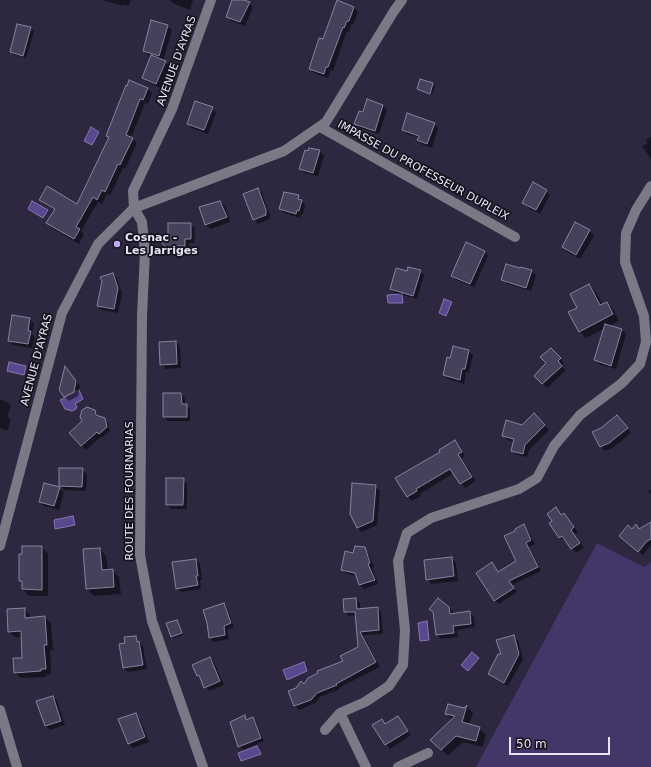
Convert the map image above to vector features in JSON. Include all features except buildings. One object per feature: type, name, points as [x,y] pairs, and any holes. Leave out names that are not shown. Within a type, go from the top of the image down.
[{"type":"street","name":"AVENUE D'AYRAS","points":[[0,546],[62,313],[98,244],[134,208],[133,191],[172,110],[211,0]]},
{"type":"street","points":[[134,208],[284,151],[320,127],[326,122],[394,10],[402,0]]},
{"type":"street","name":"IMPASSE DU PROFESSEUR DUPLEIX","points":[[320,127],[515,237]]},
{"type":"street","points":[[325,730],[340,713],[365,702],[389,686],[402,665],[404,630],[398,561],[407,533],[431,518],[519,489],[537,478],[554,446],[580,415],[622,383],[640,364],[646,342],[644,316],[625,262],[626,234],[636,210],[651,186]]},
{"type":"street","name":"ROUTE DES FOURNARIAS","points":[[134,208],[142,222],[145,252],[142,316],[140,555],[152,621],[203,767]]},
{"type":"street","points":[[0,710],[17,767]]},
{"type":"street","points":[[340,713],[366,767]]},
{"type":"street","points":[[398,767],[428,753]]},
{"type":"shaded area","points":[[91,127],[99,132],[92,145],[84,141]]},
{"type":"shaded area","points":[[32,201],[48,210],[43,218],[28,209]]},
{"type":"shaded area","points":[[402,294],[403,303],[388,303],[387,295]]},
{"type":"shaded area","points":[[444,299],[452,302],[446,316],[439,313]]},
{"type":"shaded area","points":[[9,362],[26,366],[24,375],[7,371]]},
{"type":"shaded area","points":[[79,390],[83,399],[75,404],[77,406],[76,409],[72,411],[65,409],[60,400]]},
{"type":"shaded area","points":[[73,516],[75,525],[55,529],[54,520]]},
{"type":"shaded area","points":[[597,543],[644,567],[651,562],[651,767],[476,767]]},
{"type":"shaded area","points":[[427,621],[429,640],[420,641],[418,623]]},
{"type":"shaded area","points":[[472,652],[479,658],[468,671],[461,665]]},
{"type":"shaded area","points":[[304,662],[307,671],[287,680],[283,670]]},
{"type":"shaded area","points":[[257,746],[261,754],[241,761],[238,753]]},
{"type":"place","name":"Cosnac - Les Jarriges","points":[[117,244]]}]
